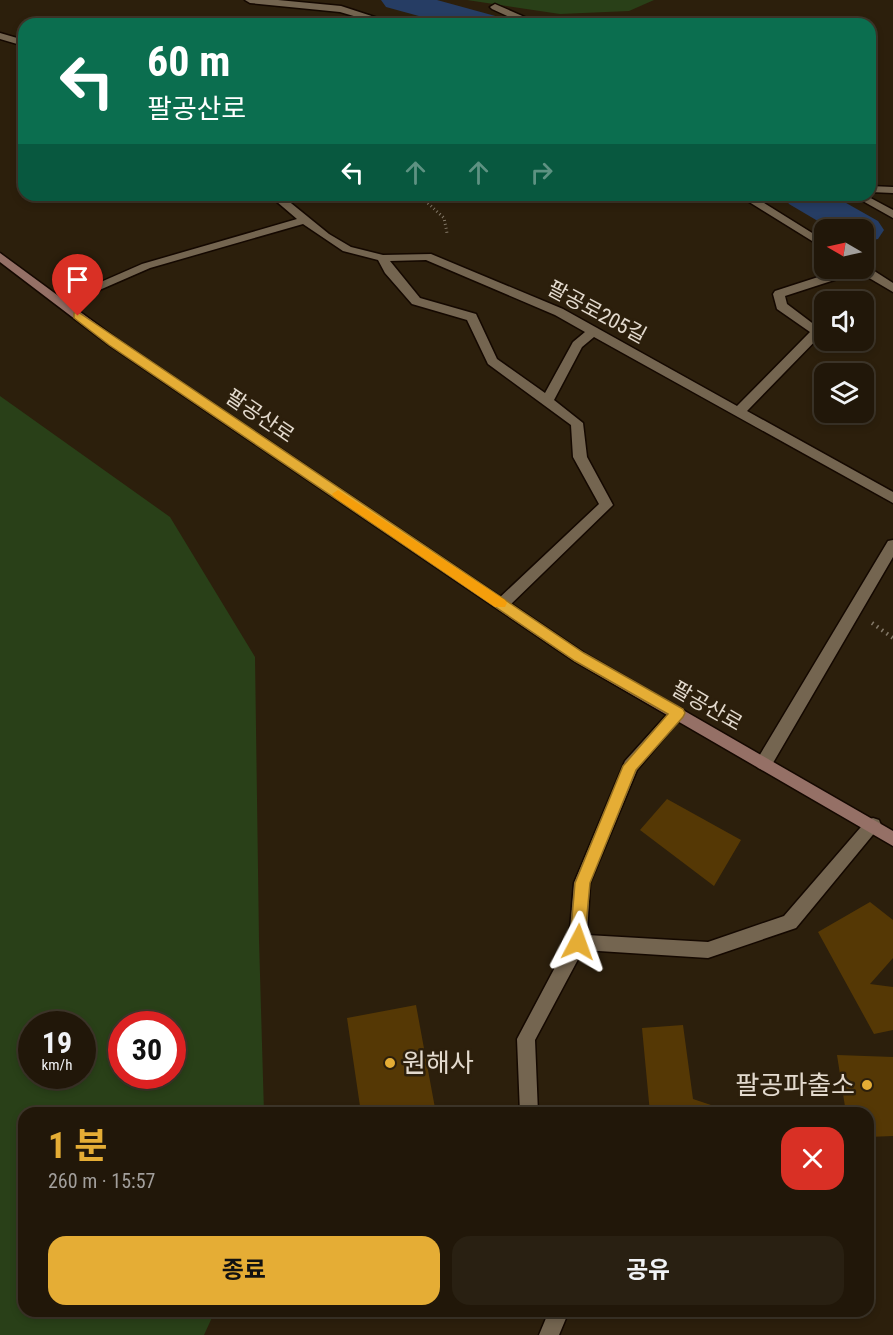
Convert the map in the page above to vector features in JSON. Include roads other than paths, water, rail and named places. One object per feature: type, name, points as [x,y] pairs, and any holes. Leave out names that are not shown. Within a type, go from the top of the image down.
[{"type":"main road","name":"팔공산로","points":[[0,256],[113,342],[579,657],[873,825],[893,839]]},
{"type":"street","points":[[250,0],[341,9],[371,18]]},
{"type":"street","points":[[495,7],[520,18]]},
{"type":"street","points":[[0,36],[18,42]]},
{"type":"street","points":[[876,189],[893,190]]},
{"type":"street","name":"팔공로205길","points":[[281,201],[304,220],[347,249],[383,258],[427,256],[559,312],[893,498]]},
{"type":"street","points":[[753,201],[814,239]]},
{"type":"street","points":[[868,201],[893,215]]},
{"type":"street","points":[[61,303],[146,266],[304,220]]},
{"type":"street","points":[[383,258],[389,270],[416,301],[471,317],[492,361],[577,423],[580,457],[606,505],[502,604]]},
{"type":"street","points":[[874,276],[893,288]]},
{"type":"street","points":[[738,412],[818,332],[781,306],[779,294],[826,279]]},
{"type":"street","points":[[547,401],[577,345],[594,331]]},
{"type":"street","points":[[764,763],[893,544]]},
{"type":"street","points":[[529,1107],[526,1039],[578,942],[582,883],[631,766],[678,713]]},
{"type":"street","points":[[578,942],[708,950],[790,922],[873,825]]},
{"type":"street","points":[[549,1335],[556,1317]]},
{"type":"waterway","points":[[398,0],[465,18]]},
{"type":"waterway","points":[[813,201],[844,219]]},
{"type":"place","name":"원해사","points":[[390,1063]]},
{"type":"place","name":"팔공파출소","points":[[867,1085]]}]
